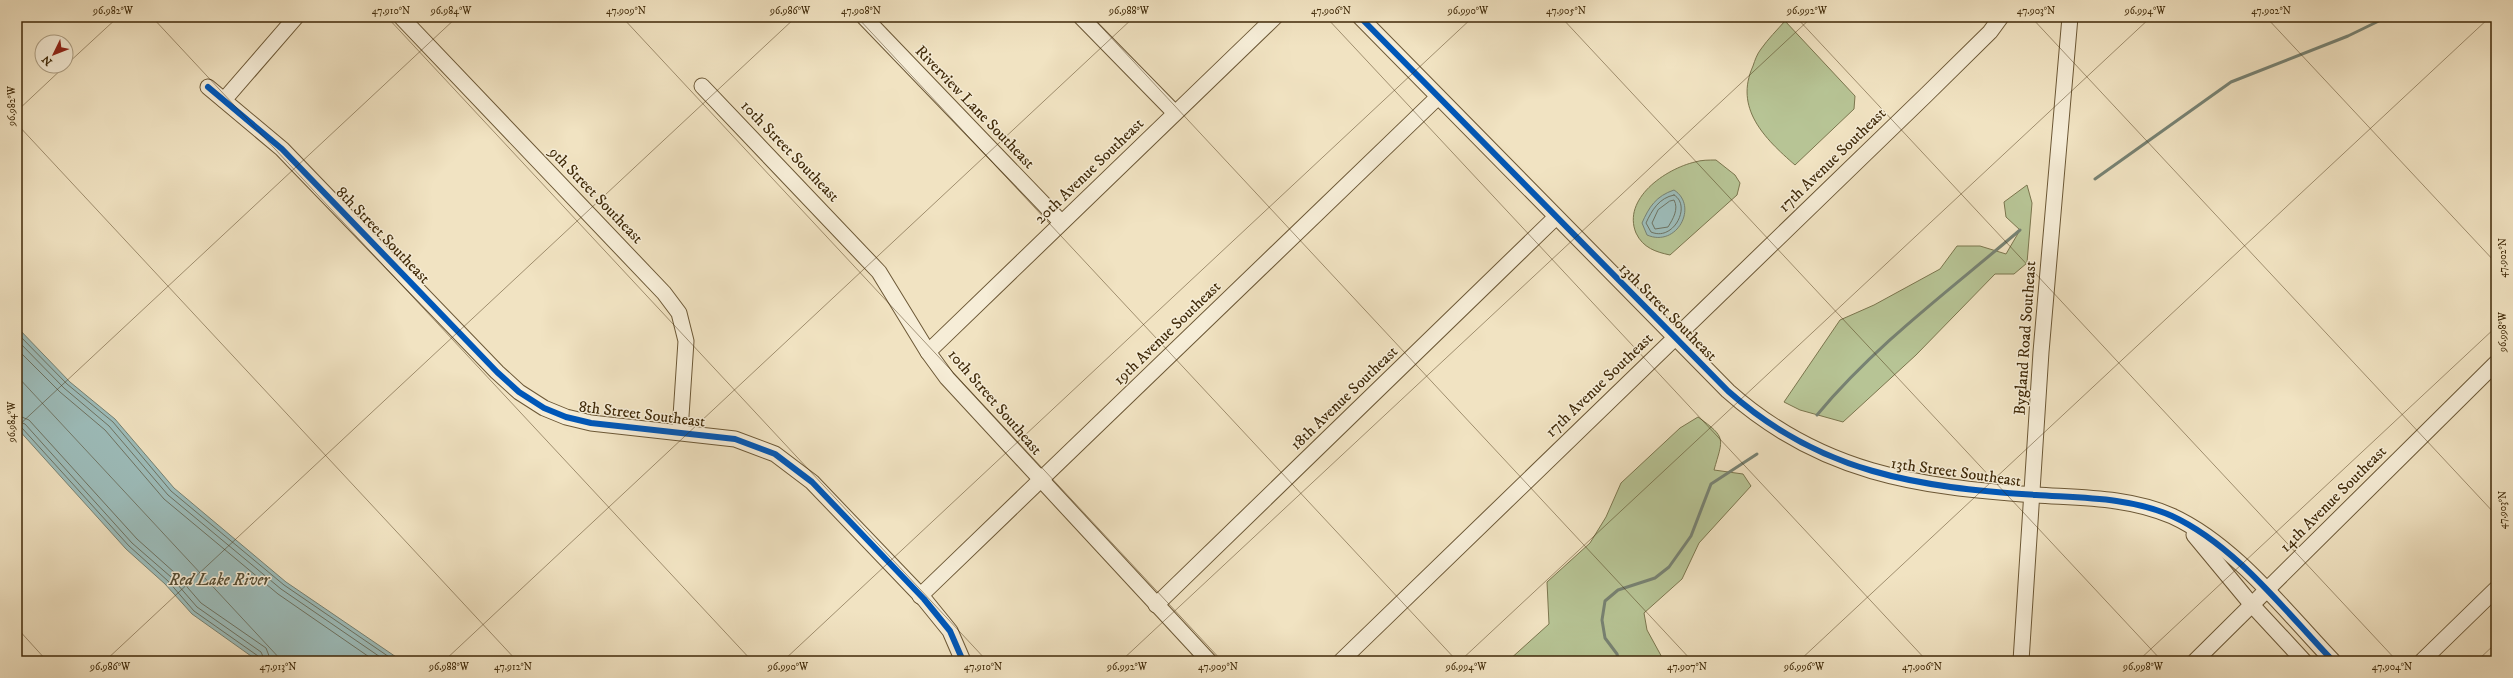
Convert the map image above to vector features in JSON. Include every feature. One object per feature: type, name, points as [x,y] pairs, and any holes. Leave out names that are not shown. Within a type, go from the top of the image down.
[{"type":"street","points":[[224,100],[296,17]]},
{"type":"street","name":"9th Street Southeast","points":[[401,17],[664,293],[679,314],[686,341],[680,432]]},
{"type":"street","name":"Riverview Lane Southeast","points":[[864,17],[1061,222]]},
{"type":"street","points":[[1081,17],[1175,113]]},
{"type":"street","name":"20th Avenue Southeast","points":[[928,352],[1275,17]]},
{"type":"street","name":"13th Street Southeast","points":[[1360,17],[1674,337],[1747,408],[1791,438],[1825,454],[1869,471],[1909,481],[2032,495],[2133,504],[2174,517]]},
{"type":"street","name":"17th Avenue Southeast","points":[[1341,661],[1979,43],[2001,17]]},
{"type":"street","name":"Bygland Road Southeast","points":[[2021,661],[2041,352],[2070,17]]},
{"type":"street","name":"10th Street Southeast","points":[[702,86],[879,272],[928,352],[947,378],[1209,661]]},
{"type":"street","name":"8th Street Southeast","points":[[208,87],[282,149],[519,392],[544,408],[591,423],[735,439],[776,454],[794,466],[812,482],[920,596],[950,631],[964,661]]},
{"type":"street","name":"19th Avenue Southeast","points":[[920,596],[1438,97]]},
{"type":"street","name":"18th Avenue Southeast","points":[[1156,605],[1556,217]]},
{"type":"street","name":"14th Avenue Southeast","points":[[2195,661],[2496,363]]},
{"type":"street","points":[[2174,517],[2206,535],[2267,591],[2333,661]]},
{"type":"street","points":[[2174,517],[2207,549],[2252,605],[2304,661]]},
{"type":"street","points":[[2422,661],[2496,589]]},
{"type":"green space","points":[[1785,21],[1855,96],[1854,109],[1795,165],[1763,133],[1755,121],[1750,109],[1747,95],[1748,81],[1757,55]]},
{"type":"green space","points":[[1716,160],[1735,175],[1740,183],[1737,195],[1670,255],[1655,251],[1646,246],[1636,233],[1633,220],[1635,209],[1641,197],[1649,187],[1671,171],[1683,166],[1697,161]]},
{"type":"green space","points":[[2027,185],[2032,203],[2027,263],[2014,274],[1995,274],[1916,355],[1843,422],[1800,410],[1784,402],[1840,320],[1874,305],[1940,269],[1957,246],[1980,246],[2006,254],[2020,230],[2006,217],[2004,202]]},
{"type":"green space","points":[[1698,417],[1714,430],[1720,439],[1721,445],[1714,470],[1743,474],[1751,486],[1699,543],[1682,579],[1644,613],[1647,630],[1664,661],[1508,661],[1549,624],[1547,582],[1590,543],[1606,517],[1621,483],[1680,428]]},
{"type":"water","points":[[1674,190],[1681,197],[1685,206],[1681,223],[1675,231],[1667,236],[1658,237],[1647,235],[1642,223],[1647,212],[1662,195]]},
{"type":"water","name":"Red Lake River","points":[[17,327],[70,382],[115,419],[174,488],[286,582],[402,661],[258,661],[192,614],[165,584],[126,549],[17,428]]},
{"type":"waterway","points":[[2095,179],[2231,82],[2348,36],[2387,17]]},
{"type":"waterway","points":[[1817,415],[1840,389],[1914,318],[2020,230]]},
{"type":"waterway","points":[[1619,661],[1617,654],[1605,638],[1602,620],[1605,601],[1618,590],[1655,578],[1669,567],[1691,536],[1711,484],[1757,454]]},
{"type":"cycle path","points":[[1360,17],[1728,391],[1763,419],[1798,441],[1835,458],[1872,471],[1951,487],[1992,492],[2087,498],[2122,502],[2139,505],[2172,516],[2195,529],[2238,561],[2278,601],[2333,661]]},
{"type":"cycle path","points":[[208,87],[282,149],[497,372],[519,392],[544,408],[566,417],[591,423],[735,439],[775,454],[812,482],[924,599],[950,631],[963,661]]}]
